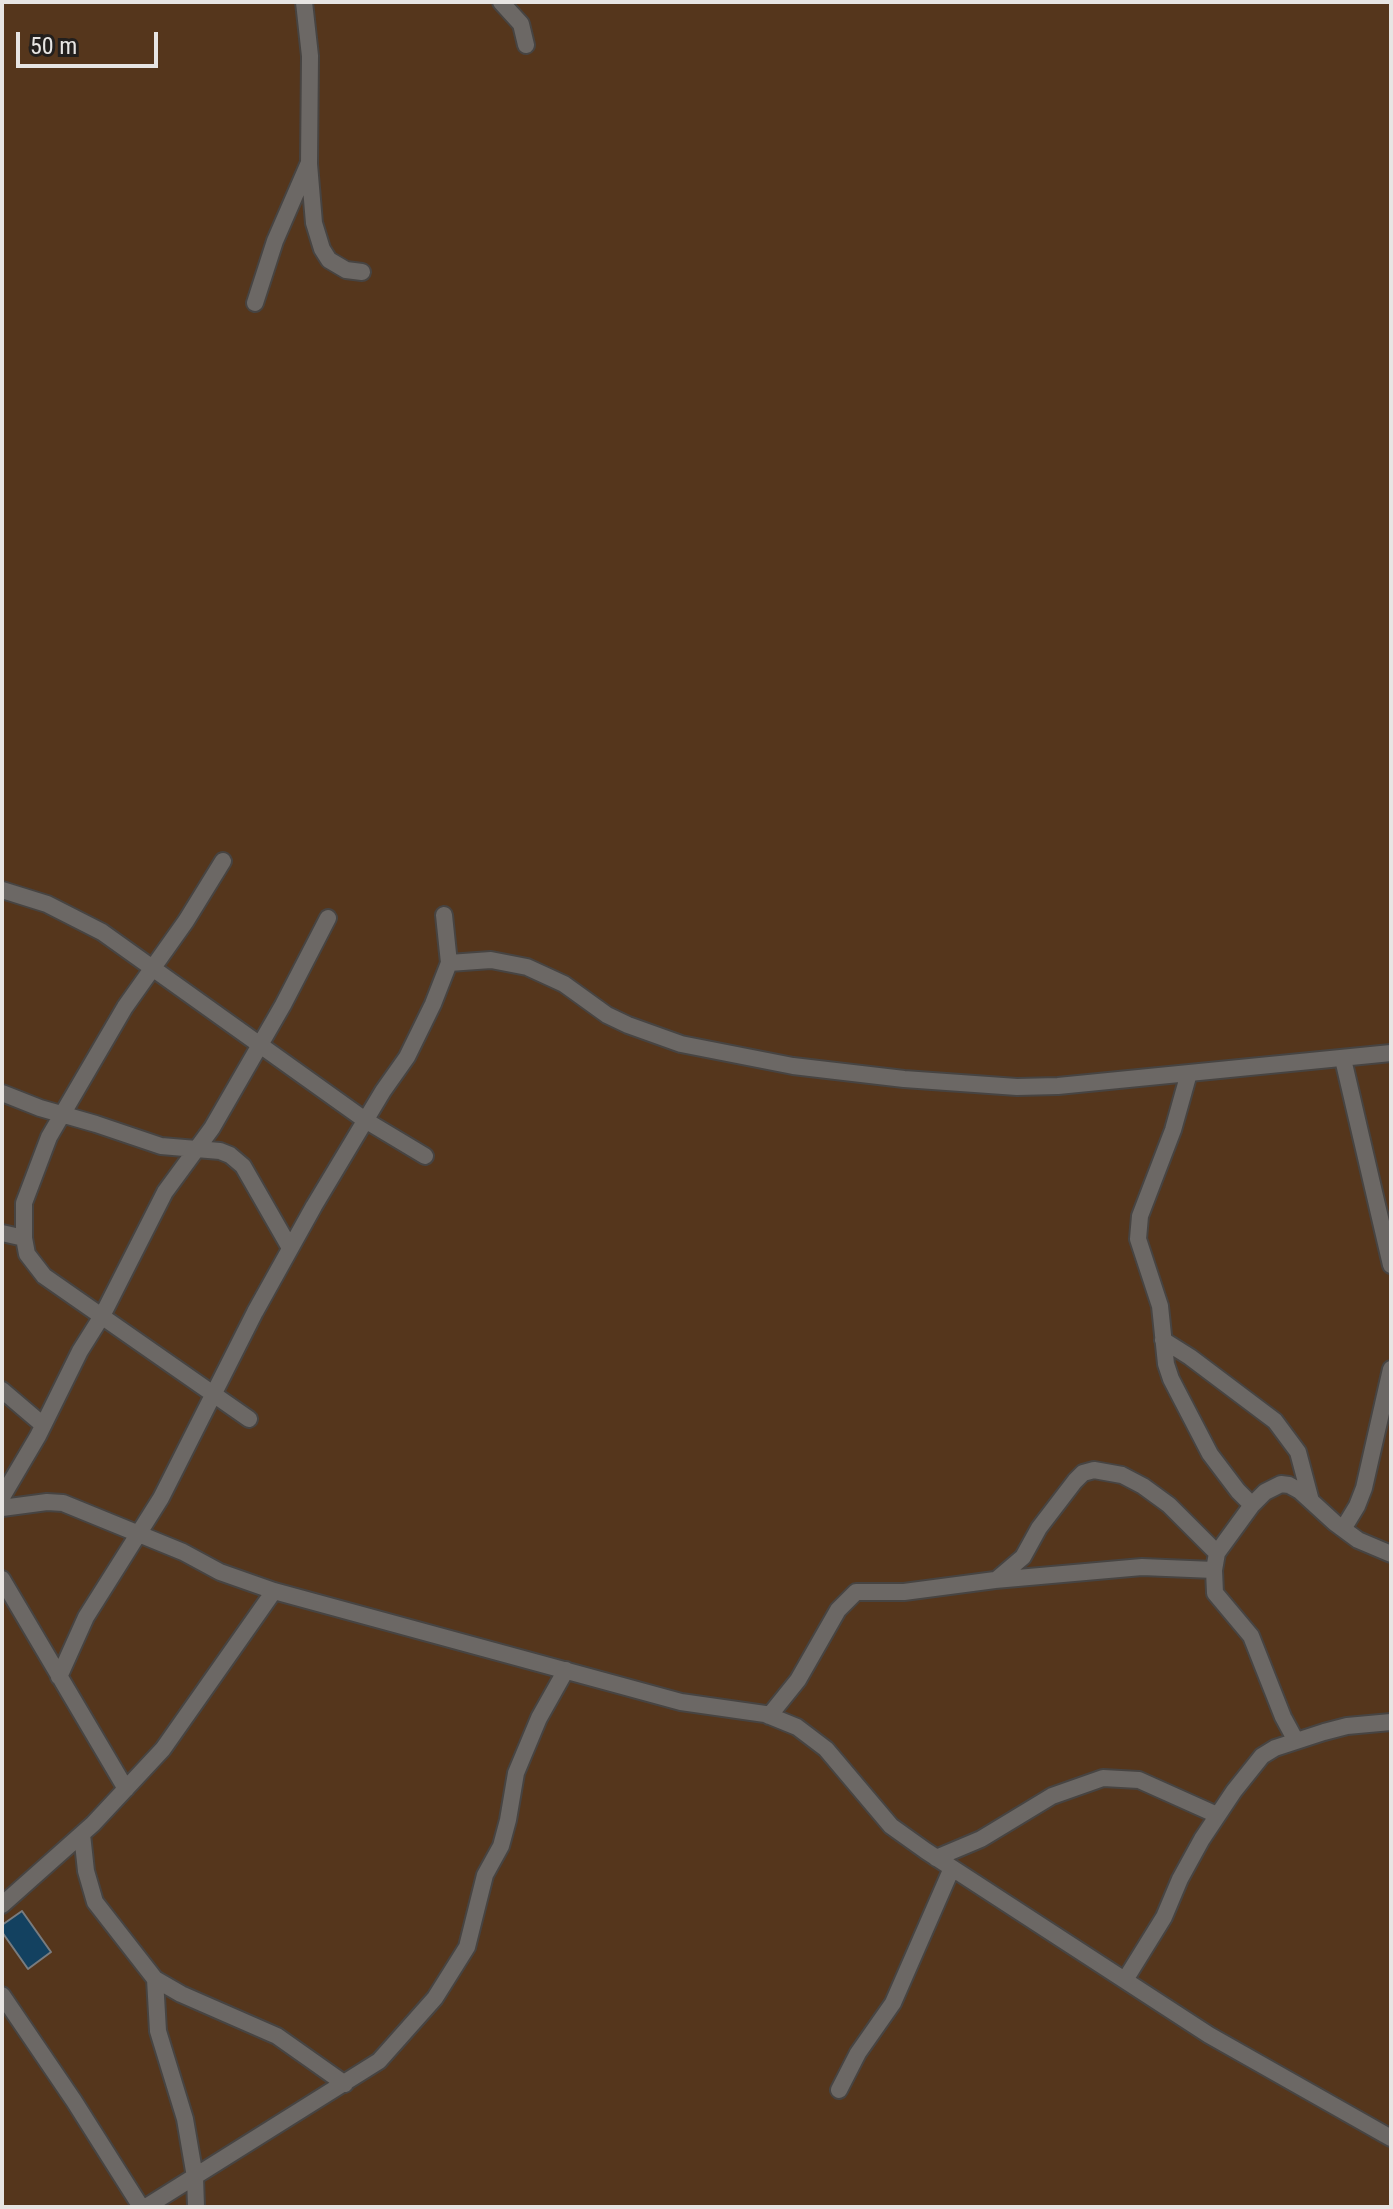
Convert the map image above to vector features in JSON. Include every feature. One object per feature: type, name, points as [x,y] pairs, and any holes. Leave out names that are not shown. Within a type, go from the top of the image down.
[{"type":"street","points":[[304,2],[310,56],[309,164],[314,223],[322,249],[336,266],[362,272]]},
{"type":"street","points":[[501,2],[521,24],[526,45]]},
{"type":"street","points":[[255,303],[275,241],[309,164]]},
{"type":"street","points":[[223,861],[205,893],[125,1007],[61,1114],[28,1186],[24,1203],[24,1238],[27,1254],[44,1276],[249,1419]]},
{"type":"street","points":[[2,890],[47,904],[102,932],[365,1120],[425,1156]]},
{"type":"street","points":[[59,1677],[86,1617],[139,1534],[290,1248],[365,1120],[407,1057],[449,963],[444,915]]},
{"type":"street","points":[[2,1497],[102,1316],[165,1192],[198,1149],[261,1044],[328,918]]},
{"type":"street","points":[[449,963],[491,960],[527,967],[564,984],[607,1015],[650,1035],[715,1052],[793,1066],[904,1079],[1017,1087],[1058,1086],[1391,1053]]},
{"type":"street","points":[[1343,1059],[1391,1265]]},
{"type":"street","points":[[1189,1073],[1173,1130],[1140,1216],[1138,1239],[1160,1306],[1171,1379],[1210,1454],[1252,1505]]},
{"type":"street","points":[[2,1093],[161,1146],[230,1155],[243,1166],[290,1248]]},
{"type":"street","points":[[2,1233],[24,1238]]},
{"type":"street","points":[[1163,1340],[1275,1421],[1298,1452],[1311,1501]]},
{"type":"street","points":[[1343,1529],[1357,1506],[1367,1479],[1391,1369]]},
{"type":"street","points":[[2,1390],[43,1425]]},
{"type":"street","points":[[995,1580],[1023,1557],[1039,1528],[1075,1481],[1083,1473],[1094,1470],[1122,1475],[1169,1505],[1215,1562]]},
{"type":"street","points":[[1296,1741],[1283,1717],[1251,1636],[1215,1593],[1215,1562],[1252,1505],[1265,1492],[1281,1484],[1294,1487],[1343,1529],[1368,1545],[1391,1554]]},
{"type":"street","points":[[2,1508],[63,1503],[183,1552],[220,1572],[274,1591],[681,1702],[718,1709],[740,1709],[797,1727],[819,1744],[891,1826],[936,1858],[1209,2035],[1391,2138]]},
{"type":"street","points":[[769,1716],[798,1680],[838,1610],[851,1595],[861,1591],[904,1592],[995,1580],[1215,1562]]},
{"type":"street","points":[[2,1579],[126,1789]]},
{"type":"street","points":[[2,1905],[82,1834],[163,1749],[274,1591]]},
{"type":"street","points":[[2,1995],[144,2207],[379,2061],[435,1998],[467,1947],[485,1875],[501,1846],[516,1773],[539,1718],[566,1670]]},
{"type":"street","points":[[1125,1980],[1157,1930],[1180,1879],[1217,1815],[1262,1756],[1275,1748],[1347,1726],[1391,1722]]},
{"type":"street","points":[[936,1858],[981,1839],[1052,1796],[1103,1778],[1139,1780],[1217,1815]]},
{"type":"street","points":[[82,1834],[86,1871],[95,1902],[155,1979],[181,1994],[277,2036],[345,2084]]},
{"type":"street","points":[[839,2090],[858,2053],[893,2003],[952,1868]]},
{"type":"street","points":[[155,1979],[158,2031],[185,2119],[195,2177],[196,2207]]},
{"type":"shaded area","points":[[2,2],[1391,2],[1391,2207],[2,2207]]},
{"type":"building","points":[[22,1911],[51,1952],[28,1969],[2,1932],[2,1925]]}]
